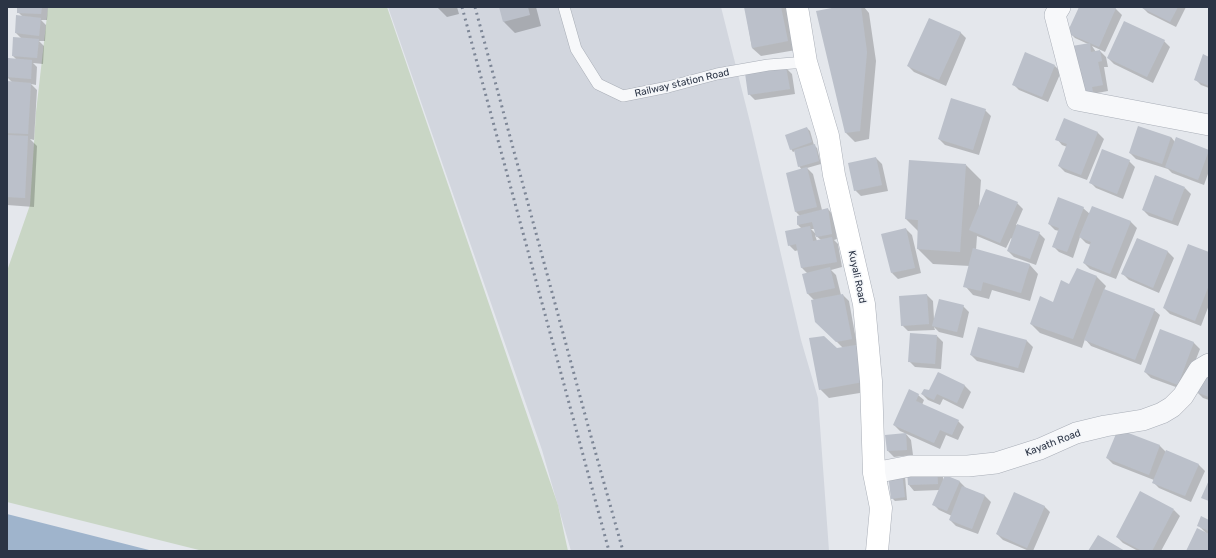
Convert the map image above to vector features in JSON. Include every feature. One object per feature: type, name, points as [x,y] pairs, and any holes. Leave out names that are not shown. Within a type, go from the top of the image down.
[{"type":"main road","name":"Kuyali Road","points":[[797,7],[806,62],[828,136],[834,175],[864,304],[871,381],[874,473],[881,508],[876,551]]},
{"type":"street","points":[[1060,7],[1055,15],[1077,100],[1209,125]]},
{"type":"street","name":"Kayath Road","points":[[874,473],[910,466],[968,466],[996,463],[1040,449],[1076,433],[1143,420],[1162,413],[1172,407],[1184,396],[1199,370],[1209,364]]},
{"type":"lane","name":"Railway station Road","points":[[564,7],[576,49],[598,84],[623,96],[668,87],[717,74],[768,65],[806,62]]},
{"type":"shaded area","points":[[388,7],[721,7],[750,122],[801,340],[818,398],[829,551],[571,551],[542,450]]},
{"type":"green space","points":[[48,7],[387,7],[558,505],[568,551],[203,551],[7,502],[7,271],[30,205],[36,112]]},
{"type":"water","points":[[7,514],[153,551],[7,551]]},
{"type":"building","points":[[17,7],[42,7],[41,14],[17,13]]},
{"type":"building","points":[[499,7],[528,7],[530,15],[503,22]]},
{"type":"building","points":[[744,7],[781,7],[788,41],[752,48]]},
{"type":"building","points":[[837,7],[861,7],[867,52],[860,131],[845,133],[816,11]]},
{"type":"building","points":[[1079,7],[1116,8],[1099,47],[1067,33]]},
{"type":"building","points":[[1140,7],[1178,7],[1170,22]]},
{"type":"building","points":[[16,15],[41,18],[39,36],[15,33]]},
{"type":"building","points":[[929,18],[961,32],[939,80],[907,66]]},
{"type":"building","points":[[1124,21],[1165,40],[1147,77],[1107,58]]},
{"type":"building","points":[[13,37],[39,39],[37,58],[12,56]]},
{"type":"building","points":[[1090,43],[1091,52],[1100,50],[1102,61],[1098,62],[1103,85],[1092,87],[1094,98],[1083,100],[1072,46]]},
{"type":"building","points":[[1025,52],[1055,65],[1042,97],[1012,85]]},
{"type":"building","points":[[1203,54],[1209,57],[1209,86],[1194,80]]},
{"type":"building","points":[[8,58],[32,60],[31,79],[7,77]]},
{"type":"building","points":[[786,67],[790,89],[748,95],[745,73]]},
{"type":"building","points":[[7,81],[31,83],[28,134],[7,133]]},
{"type":"building","points":[[951,98],[986,109],[973,150],[938,139]]},
{"type":"building","points":[[1064,118],[1098,132],[1081,175],[1058,166],[1067,144],[1055,140]]},
{"type":"building","points":[[1138,126],[1171,137],[1162,164],[1129,153]]},
{"type":"building","points":[[807,127],[812,142],[790,150],[785,135]]},
{"type":"building","points":[[7,135],[28,136],[25,198],[7,197]]},
{"type":"building","points":[[1176,137],[1209,150],[1198,180],[1165,167]]},
{"type":"building","points":[[815,144],[819,161],[798,167],[794,150]]},
{"type":"building","points":[[1102,149],[1130,160],[1117,194],[1089,183]]},
{"type":"building","points":[[876,157],[882,185],[854,191],[848,163]]},
{"type":"building","points":[[909,160],[966,164],[960,252],[917,249],[918,220],[905,219]]},
{"type":"building","points":[[807,167],[817,207],[795,212],[786,173]]},
{"type":"building","points":[[1155,175],[1185,187],[1172,221],[1142,210]]},
{"type":"building","points":[[986,189],[1018,202],[1000,243],[969,230]]},
{"type":"building","points":[[1058,197],[1084,207],[1067,252],[1052,247],[1059,228],[1048,224]]},
{"type":"building","points":[[1092,206],[1131,221],[1110,274],[1083,263],[1091,242],[1079,237]]},
{"type":"building","points":[[828,208],[832,234],[816,237],[812,222],[797,225],[797,216]]},
{"type":"building","points":[[1017,224],[1040,232],[1030,259],[1007,251]]},
{"type":"building","points":[[810,226],[813,241],[832,237],[837,262],[801,268],[796,244],[788,246],[785,231]]},
{"type":"building","points":[[906,228],[915,268],[891,273],[881,234]]},
{"type":"building","points":[[1137,238],[1168,251],[1153,288],[1121,274]]},
{"type":"building","points":[[1188,244],[1209,252],[1209,285],[1195,321],[1163,308]]},
{"type":"building","points":[[973,248],[1030,264],[1021,293],[983,282],[981,291],[963,287]]},
{"type":"building","points":[[830,267],[835,288],[807,294],[802,274]]},
{"type":"building","points":[[1077,268],[1097,276],[1073,339],[1030,324],[1040,296],[1053,302],[1061,280],[1069,284]]},
{"type":"building","points":[[1104,289],[1155,309],[1135,360],[1084,340]]},
{"type":"building","points":[[843,294],[852,339],[836,342],[815,322],[811,300]]},
{"type":"building","points":[[927,294],[929,324],[901,326],[899,296]]},
{"type":"building","points":[[939,299],[964,305],[957,332],[932,326]]},
{"type":"building","points":[[978,327],[1027,340],[1018,368],[970,355]]},
{"type":"building","points":[[1160,329],[1194,342],[1178,385],[1144,372]]},
{"type":"building","points":[[910,333],[937,335],[935,364],[908,362]]},
{"type":"building","points":[[824,336],[837,348],[856,345],[863,382],[819,390],[809,338]]},
{"type":"building","points":[[938,372],[965,385],[957,403],[937,394],[934,400],[921,394],[924,389],[929,390]]},
{"type":"building","points":[[1209,373],[1209,397],[1196,392]]},
{"type":"building","points":[[909,389],[919,394],[916,401],[959,420],[952,435],[940,430],[934,443],[893,425]]},
{"type":"building","points":[[1118,429],[1160,445],[1149,475],[1106,458]]},
{"type":"building","points":[[906,433],[907,450],[887,451],[885,435]]},
{"type":"building","points":[[1166,450],[1199,464],[1185,496],[1152,483]]},
{"type":"building","points":[[937,469],[938,484],[908,485],[907,470]]},
{"type":"building","points":[[902,473],[905,497],[891,499],[888,474]]},
{"type":"building","points":[[945,475],[960,481],[947,511],[932,505]]},
{"type":"building","points":[[1209,480],[1209,501],[1201,498]]},
{"type":"building","points":[[962,486],[985,495],[972,529],[949,520]]},
{"type":"building","points":[[1140,491],[1174,509],[1152,551],[1142,551],[1116,537]]},
{"type":"building","points":[[1014,492],[1045,506],[1027,548],[996,534]]},
{"type":"building","points":[[1201,516],[1209,520],[1209,531],[1197,526]]},
{"type":"building","points":[[1197,528],[1209,534],[1209,551],[1186,551]]},
{"type":"building","points":[[1098,535],[1125,551],[1088,551]]},
{"type":"railway","points":[[462,7],[609,551]]},
{"type":"railway","points":[[475,7],[623,551]]}]
